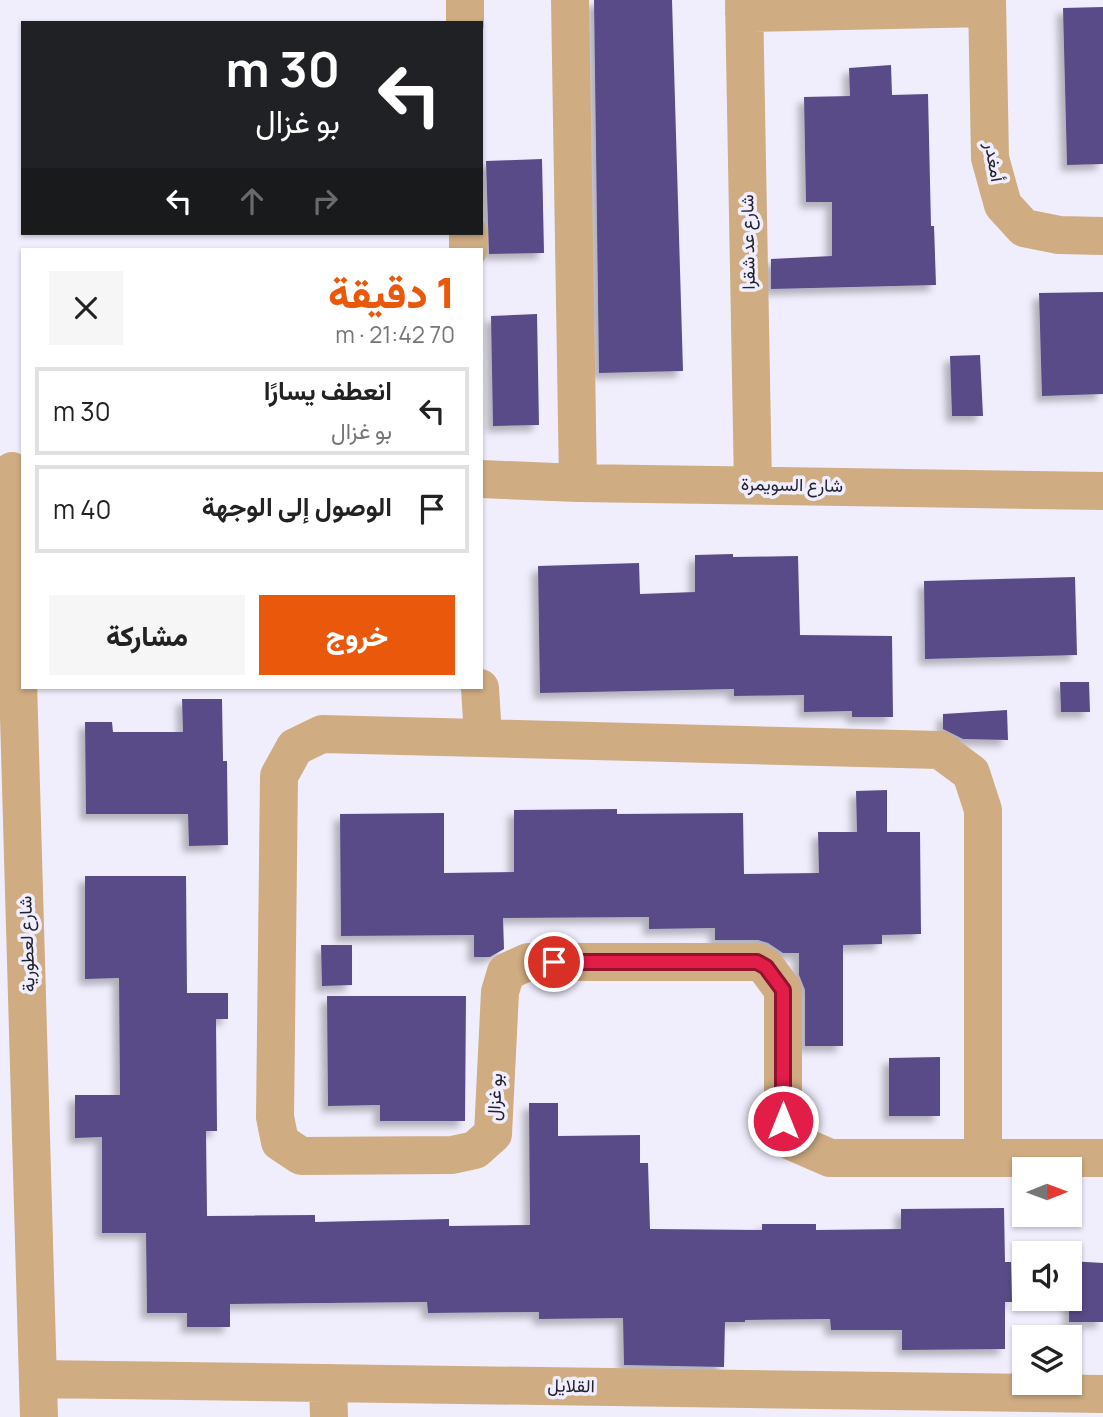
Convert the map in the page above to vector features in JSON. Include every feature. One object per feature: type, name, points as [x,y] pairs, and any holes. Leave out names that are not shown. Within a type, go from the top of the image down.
[{"type":"street","points":[[465,0],[465,21]]},
{"type":"street","points":[[570,0],[578,484]]},
{"type":"street","name":"أمغدر","points":[[744,6],[987,4],[990,158],[1003,205],[1024,228],[1059,235],[1103,236]]},
{"type":"street","name":"شارع عد شقرا","points":[[744,6],[753,485]]},
{"type":"street","name":"شارع لعطورية","points":[[12,471],[13,883],[39,1417]]},
{"type":"street","name":"شارع السويمرة","points":[[483,479],[578,484],[1103,491]]},
{"type":"street","points":[[480,689],[482,737]]},
{"type":"street","name":"بو غزال","points":[[983,1158],[983,810],[971,773],[940,750],[322,734],[295,747],[279,776],[275,1116],[280,1142],[301,1156],[452,1155],[475,1150],[493,1134],[500,992],[506,972],[528,962],[757,962],[766,967],[783,990],[783,1121],[793,1142],[830,1157],[983,1158],[1103,1158]]},
{"type":"street","name":"القلايل","points":[[39,1379],[329,1400],[936,1404],[1103,1394]]},
{"type":"building","points":[[594,0],[672,0],[683,371],[599,373]]},
{"type":"building","points":[[1103,7],[1103,164],[1067,165],[1063,8]]},
{"type":"building","points":[[891,65],[892,95],[928,94],[931,226],[934,226],[936,285],[771,289],[771,259],[832,256],[832,202],[806,202],[804,97],[850,96],[849,68]]},
{"type":"building","points":[[542,159],[544,253],[489,254],[486,161]]},
{"type":"building","points":[[1103,292],[1103,394],[1042,396],[1039,293]]},
{"type":"building","points":[[537,314],[539,425],[493,426],[491,316]]},
{"type":"building","points":[[980,355],[983,416],[952,416],[950,356]]},
{"type":"building","points":[[733,554],[733,557],[798,556],[800,635],[892,636],[893,717],[852,717],[852,711],[804,712],[804,695],[734,696],[734,689],[540,693],[538,566],[639,563],[640,594],[695,592],[695,555]]},
{"type":"building","points":[[1075,577],[1077,655],[925,659],[924,581]]},
{"type":"building","points":[[1060,682],[1089,682],[1090,712],[1061,712]]},
{"type":"building","points":[[182,699],[222,699],[223,761],[227,761],[228,845],[189,846],[188,814],[86,814],[85,722],[112,722],[113,732],[183,732]]},
{"type":"building","points":[[1007,710],[1008,740],[963,739],[943,729],[943,714]]},
{"type":"building","points":[[887,790],[887,832],[920,832],[921,934],[882,935],[882,944],[843,945],[843,1046],[805,1046],[805,990],[799,975],[799,953],[783,953],[758,940],[715,940],[715,928],[649,929],[649,917],[503,918],[504,949],[490,957],[474,957],[474,935],[341,936],[340,814],[444,813],[444,873],[514,872],[514,810],[617,809],[617,814],[743,813],[744,874],[819,873],[818,832],[857,832],[856,791]]},
{"type":"building","points":[[85,876],[186,876],[187,993],[228,993],[228,1019],[216,1019],[217,1131],[206,1131],[207,1216],[315,1215],[315,1222],[449,1219],[449,1226],[530,1225],[529,1103],[558,1103],[558,1136],[640,1135],[640,1163],[648,1163],[650,1229],[762,1230],[762,1224],[816,1224],[816,1230],[901,1229],[901,1209],[1004,1208],[1005,1262],[1011,1262],[1012,1302],[1005,1302],[1005,1349],[902,1350],[902,1330],[831,1330],[830,1319],[745,1320],[725,1322],[724,1367],[624,1365],[623,1318],[539,1319],[539,1312],[428,1313],[427,1302],[230,1304],[230,1327],[187,1327],[187,1313],[147,1313],[146,1233],[102,1233],[102,1137],[75,1138],[75,1095],[120,1095],[119,978],[85,979]]},
{"type":"building","points":[[321,945],[352,945],[352,985],[322,986]]},
{"type":"building","points":[[327,996],[466,996],[465,1121],[380,1121],[380,1105],[328,1106]]},
{"type":"building","points":[[940,1057],[940,1116],[889,1116],[889,1058]]},
{"type":"building","points":[[1082,1262],[1103,1263],[1103,1322],[1069,1322],[1069,1311],[1082,1311]]},
{"type":"route","points":[[554,962],[757,962],[766,967],[783,990],[783,1121]]}]
